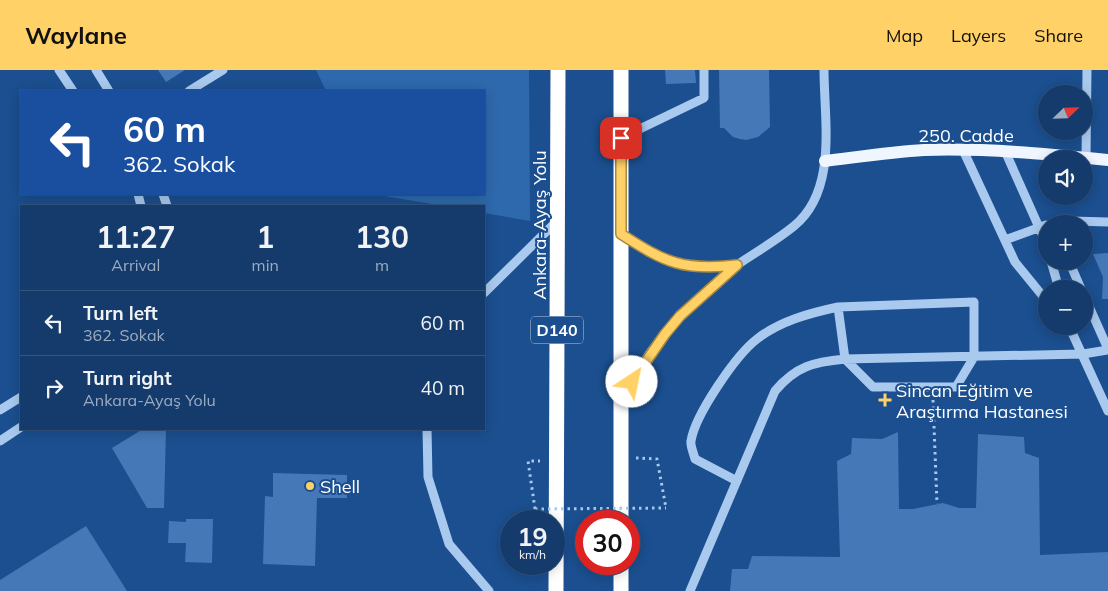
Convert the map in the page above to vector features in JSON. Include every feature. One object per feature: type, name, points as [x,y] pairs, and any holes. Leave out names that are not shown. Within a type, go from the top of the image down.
[{"type":"highway","name":"Ankara-Ayaş Yolu","points":[[556,591],[558,70]]},
{"type":"highway","points":[[621,70],[621,510]]},
{"type":"highway","points":[[621,575],[621,591]]},
{"type":"main road","name":"250. Cadde","points":[[825,161],[922,150],[1005,151],[1038,154]]},
{"type":"main road","name":"250. Cadde","points":[[1093,159],[1108,160]]},
{"type":"street","points":[[59,70],[72,90]]},
{"type":"street","points":[[96,70],[108,90]]},
{"type":"street","points":[[191,90],[223,70]]},
{"type":"street","points":[[621,138],[704,98],[704,70]]},
{"type":"street","points":[[621,397],[661,339],[680,316],[737,265],[794,226],[804,216],[818,195],[825,161],[824,70]]},
{"type":"street","points":[[1086,150],[1087,70]]},
{"type":"street","points":[[963,150],[1015,262],[1038,290]]},
{"type":"street","points":[[1005,151],[1038,218]]},
{"type":"street","points":[[485,292],[557,221]]},
{"type":"street","points":[[1093,222],[1108,222]]},
{"type":"street","points":[[1005,240],[1038,228]]},
{"type":"street","points":[[621,234],[649,253],[670,263],[692,268],[737,265]]},
{"type":"street","points":[[737,481],[696,459],[690,442],[698,422],[725,374],[756,339],[791,320],[814,312],[838,307],[974,302],[974,357],[956,387],[873,387],[845,359],[838,307]]},
{"type":"street","points":[[690,591],[775,391],[786,377],[808,365],[845,359],[1082,354],[1108,349],[1093,315]]},
{"type":"street","points":[[1072,335],[1108,411]]},
{"type":"street","points":[[0,410],[20,398]]},
{"type":"street","points":[[0,440],[20,428]]},
{"type":"street","points":[[427,430],[428,477],[449,544],[489,591]]},
{"type":"path","points":[[932,387],[937,504]]},
{"type":"path","points":[[528,461],[535,509],[666,508],[657,459]]},
{"type":"shaded area","points":[[316,70],[529,70],[530,221],[485,213],[485,205],[438,205],[378,195],[485,195],[485,90],[326,90]]},
{"type":"building","points":[[158,70],[185,70],[166,82]]},
{"type":"building","points":[[665,70],[695,70],[696,83],[666,84]]},
{"type":"building","points":[[719,70],[769,70],[770,127],[758,137],[746,140],[740,139],[733,137],[724,128],[720,128]]},
{"type":"building","points":[[1108,253],[1108,299],[1102,299],[1103,277],[1093,254]]},
{"type":"building","points":[[141,430],[166,430],[164,508],[147,508],[112,448]]},
{"type":"building","points":[[898,432],[899,509],[913,509],[943,503],[959,508],[976,508],[978,434],[1024,437],[1025,453],[1039,458],[1040,555],[1108,552],[1108,591],[730,591],[732,569],[748,569],[752,556],[840,557],[837,461],[851,454],[852,438],[882,439]]},
{"type":"building","points":[[273,473],[347,475],[347,498],[317,498],[315,566],[263,564],[265,496],[273,497]]},
{"type":"building","points":[[186,519],[213,519],[212,563],[185,562],[186,543],[168,543],[169,521],[186,522]]},
{"type":"building","points":[[86,526],[127,591],[0,591],[0,580]]},
{"type":"place","name":"Sincan Eğitim ve Araştırma Hastanesi","points":[[885,400]]},
{"type":"place","name":"Shell","points":[[310,486]]},
{"type":"route","points":[[621,138],[621,234],[649,253],[670,263],[692,268],[737,265],[680,316],[652,350],[632,382]]}]
